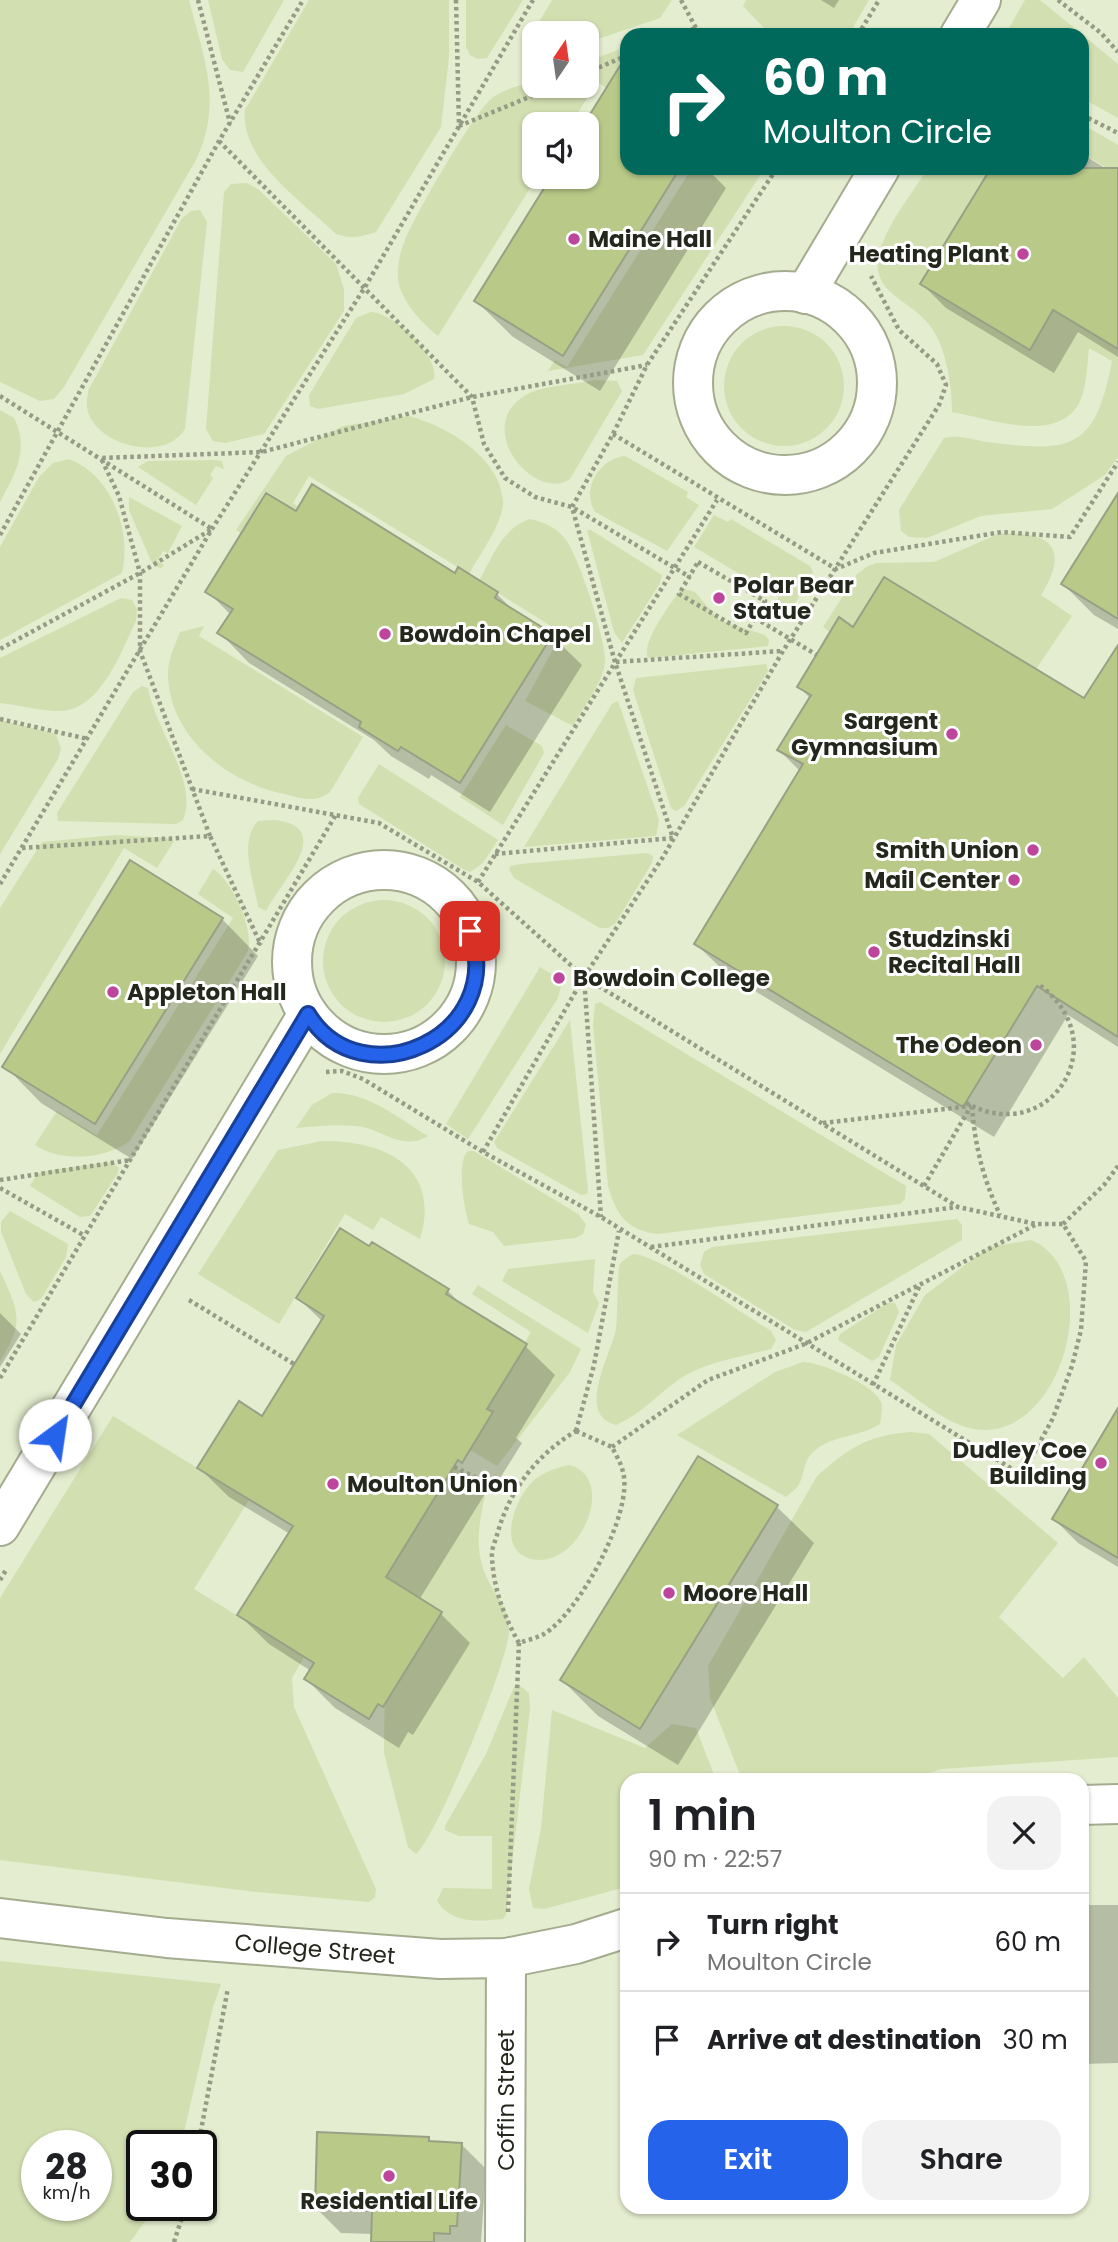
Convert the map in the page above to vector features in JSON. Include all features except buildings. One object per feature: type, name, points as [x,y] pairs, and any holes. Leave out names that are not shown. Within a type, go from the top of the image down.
[{"type":"street","points":[[964,28],[981,0]]},
{"type":"street","points":[[805,294],[876,175]]},
{"type":"street","points":[[791,291],[805,294],[821,298],[847,314],[866,338],[876,367],[877,397],[868,426],[849,450],[824,467],[794,475],[764,473],[735,462],[713,441],[697,415],[692,385],[697,354],[710,327],[733,306],[761,293],[791,291]]},
{"type":"street","points":[[391,869],[420,877],[446,893],[465,916],[475,945],[476,976],[467,1005],[448,1030],[423,1047],[394,1055],[363,1052],[335,1040],[308,1014],[297,994],[291,964],[296,934],[310,906],[332,886],[360,873],[391,869]]},
{"type":"street","points":[[0,1526],[308,1014]]},
{"type":"street","points":[[1089,1805],[1118,1804]]},
{"type":"street","name":"College Street","points":[[0,1918],[167,1938],[413,1957],[506,1958],[576,1944],[620,1930]]},
{"type":"street","name":"Coffin Street","points":[[505,2242],[506,1958]]},
{"type":"path","points":[[198,0],[230,123]]},
{"type":"path","points":[[0,535],[219,141],[303,0]]},
{"type":"path","points":[[456,0],[459,126]]},
{"type":"path","points":[[0,884],[212,529],[365,287],[533,0]]},
{"type":"path","points":[[681,0],[696,27]]},
{"type":"path","points":[[862,28],[879,0]]},
{"type":"path","points":[[1058,0],[1101,33],[1118,52]]},
{"type":"path","points":[[599,67],[620,59]]},
{"type":"path","points":[[459,126],[527,98]]},
{"type":"path","points":[[1089,119],[1118,133]]},
{"type":"path","points":[[219,141],[472,397],[484,444],[505,478],[535,497],[572,507],[690,577]]},
{"type":"path","points":[[673,838],[615,662],[572,507],[613,434],[647,365],[771,175]]},
{"type":"path","points":[[483,1152],[584,976],[673,838],[790,639],[939,405],[946,385],[937,364],[899,330],[871,276],[870,262]]},
{"type":"path","points":[[101,458],[262,452],[472,397],[647,365]]},
{"type":"path","points":[[0,396],[212,529]]},
{"type":"path","points":[[613,434],[717,500],[836,569]]},
{"type":"path","points":[[101,458],[119,496],[140,573],[140,651],[210,836],[261,945]]},
{"type":"path","points":[[836,569],[874,553],[1002,532],[1070,537],[1118,462]]},
{"type":"path","points":[[478,882],[717,500]]},
{"type":"path","points":[[0,649],[140,573],[212,529]]},
{"type":"path","points":[[698,562],[765,601],[755,618],[746,633],[679,594],[698,562]]},
{"type":"path","points":[[755,618],[817,655]]},
{"type":"path","points":[[615,662],[783,651]]},
{"type":"path","points":[[0,719],[88,739]]},
{"type":"path","points":[[192,789],[337,813],[379,823],[478,882],[584,976],[958,1207]]},
{"type":"path","points":[[0,1378],[261,945],[337,813]]},
{"type":"path","points":[[22,848],[210,836]]},
{"type":"path","points":[[495,854],[673,838]]},
{"type":"path","points":[[584,976],[601,1217]]},
{"type":"path","points":[[966,1102],[984,1112],[1004,1115],[1025,1112],[1051,1097],[1070,1073],[1075,1053],[1074,1032],[1067,1012],[1055,996],[1038,985]]},
{"type":"path","points":[[320,1073],[342,1071],[363,1079],[483,1152],[601,1217],[804,1344],[1023,1475],[1053,1418],[1072,1366],[1080,1330],[1086,1261],[1063,1224]]},
{"type":"path","points":[[822,1123],[972,1106]]},
{"type":"path","points":[[924,1186],[972,1106]]},
{"type":"path","points":[[972,1106],[975,1147],[982,1177],[1001,1216]]},
{"type":"path","points":[[0,1180],[132,1160]]},
{"type":"path","points":[[651,1247],[958,1207],[1036,1224],[1063,1224],[1104,1185],[1118,1166]]},
{"type":"path","points":[[0,1188],[85,1236]]},
{"type":"path","points":[[612,1447],[708,1380],[804,1344],[1036,1224]]},
{"type":"path","points":[[506,1958],[519,1643],[503,1614],[491,1554],[503,1513],[526,1473],[554,1445],[576,1431],[594,1365],[620,1231]]},
{"type":"path","points":[[873,1385],[921,1284]]},
{"type":"path","points":[[188,1300],[294,1364]]},
{"type":"path","points":[[519,1643],[545,1633],[574,1602],[609,1539],[623,1505],[624,1473],[612,1447],[576,1431]]},
{"type":"path","points":[[454,1467],[487,1483],[516,1491]]},
{"type":"path","points":[[201,2130],[229,1981]]},
{"type":"path","points":[[174,2242],[181,2221]]},
{"type":"green space","points":[[0,0],[189,0],[205,61],[210,100],[204,139],[196,160],[64,387],[54,399],[40,401],[0,382]]},
{"type":"green space","points":[[208,0],[284,0],[243,72],[230,70],[222,59]]},
{"type":"green space","points":[[309,0],[449,0],[449,57],[441,127],[376,232],[366,235],[351,237],[336,234],[276,179],[252,146],[246,129],[245,110]]},
{"type":"green space","points":[[466,0],[523,0],[487,58],[478,59],[470,55],[466,47]]},
{"type":"green space","points":[[552,0],[672,0],[660,18],[630,28],[620,28],[620,32],[599,39],[599,21],[540,21]]},
{"type":"green space","points":[[746,0],[869,0],[853,28],[764,28],[743,6]]},
{"type":"green space","points":[[1025,0],[1040,0],[1074,28],[1009,28]]},
{"type":"green space","points":[[1089,40],[1118,64],[1118,118],[1089,102]]},
{"type":"green space","points":[[620,49],[620,96],[599,83],[599,57]]},
{"type":"green space","points":[[522,84],[522,98],[587,98],[578,112],[522,112],[522,189],[530,189],[438,336],[405,300],[398,275],[401,253],[419,212],[470,126],[490,100]]},
{"type":"green space","points":[[1089,128],[1118,145],[1118,175],[1089,157]]},
{"type":"green space","points":[[688,175],[760,175],[643,355],[548,371],[555,360],[567,367]]},
{"type":"green space","points":[[923,175],[987,175],[920,284],[1029,350],[1053,310],[1118,330],[1118,457],[1105,475],[1052,509],[981,516],[927,538],[909,537],[901,531],[899,510],[944,438],[960,437],[1040,446],[1059,445],[1075,439],[1087,429],[1097,413],[1112,361],[1089,348],[1081,399],[1067,417],[1053,423],[1019,425],[952,412],[949,377],[943,352],[933,330],[918,313],[884,285],[879,276],[880,251],[901,208]]},
{"type":"green space","points":[[247,183],[259,190],[336,264],[344,289],[344,311],[264,434],[225,443],[213,441],[206,429],[224,192],[231,184]]},
{"type":"green space","points":[[200,210],[207,222],[185,429],[175,440],[161,446],[129,445],[101,431],[91,420],[87,405],[88,391],[182,218],[191,211]]},
{"type":"green space","points":[[371,312],[381,314],[413,337],[430,359],[434,379],[404,394],[318,409],[310,406],[309,395],[356,318]]},
{"type":"green space","points":[[784,326],[807,330],[827,343],[840,363],[844,386],[840,409],[827,429],[807,442],[784,446],[761,442],[741,429],[728,409],[724,386],[728,363],[741,343],[761,330]]},
{"type":"green space","points":[[595,380],[617,381],[622,391],[570,479],[556,484],[541,481],[526,471],[514,458],[507,442],[505,425],[511,409],[533,392]]},
{"type":"green space","points":[[0,410],[14,418],[19,429],[21,451],[0,502]]},
{"type":"green space","points":[[409,416],[439,427],[468,445],[492,470],[499,484],[503,500],[500,517],[469,574],[309,476],[293,503],[299,507],[296,511],[265,492],[247,523],[256,529],[249,538],[236,530],[286,456],[343,426]]},
{"type":"green space","points":[[625,456],[688,492],[686,497],[699,505],[667,551],[595,512],[591,503],[591,485],[600,469],[616,458]]},
{"type":"green space","points":[[69,459],[96,478],[115,506],[124,539],[122,573],[0,640],[0,547],[39,477],[53,463]]},
{"type":"green space","points":[[148,461],[222,461],[224,469],[216,466],[210,475],[213,478],[196,505],[138,467]]},
{"type":"green space","points":[[129,497],[182,526],[168,553],[163,551],[157,561],[164,565],[161,568],[151,561],[129,510]]},
{"type":"green space","points":[[714,515],[728,522],[731,519],[810,566],[813,572],[787,617],[771,612],[779,597],[694,547]]},
{"type":"green space","points":[[530,519],[546,524],[566,540],[584,581],[605,653],[603,671],[596,688],[573,726],[525,701],[562,633],[479,581],[505,536]]},
{"type":"green space","points":[[587,530],[662,575],[660,583],[622,643],[614,632]]},
{"type":"green space","points":[[998,534],[1031,536],[1050,545],[1054,554],[1054,565],[1041,595],[1072,616],[1036,669],[1118,718],[836,781],[777,750],[853,627],[839,618],[830,632],[823,627],[857,574],[876,563],[934,562]]},
{"type":"green space","points":[[680,590],[695,592],[719,620],[765,635],[769,640],[768,646],[648,658],[652,633]]},
{"type":"green space","points":[[121,598],[132,600],[137,609],[136,621],[108,677],[87,701],[74,708],[59,711],[0,703],[0,658]]},
{"type":"green space","points":[[204,626],[199,636],[363,737],[330,792],[319,798],[308,799],[263,788],[223,767],[205,753],[190,736],[178,717],[171,696],[168,668],[180,632]]},
{"type":"green space","points":[[766,664],[768,671],[684,806],[676,811],[671,808],[633,690],[636,678]]},
{"type":"green space","points":[[142,686],[148,688],[152,704],[181,772],[186,805],[183,820],[176,824],[58,821],[57,813],[133,692]]},
{"type":"green space","points":[[618,701],[659,820],[656,836],[524,847],[612,704]]},
{"type":"green space","points":[[0,720],[56,734],[61,749],[58,759],[0,854]]},
{"type":"green space","points":[[506,725],[542,746],[544,753],[503,825],[460,797]]},
{"type":"green space","points":[[379,764],[498,840],[483,863],[470,872],[463,869],[359,804],[358,798]]},
{"type":"green space","points":[[275,820],[293,825],[302,833],[303,844],[299,858],[266,911],[258,907],[249,862],[249,840],[258,821]]},
{"type":"green space","points":[[115,835],[166,838],[174,841],[157,868],[124,848],[0,1054],[0,908],[42,842]]},
{"type":"green space","points":[[647,853],[653,856],[652,863],[615,924],[608,928],[600,928],[514,878],[509,869],[510,866],[520,864]]},
{"type":"green space","points":[[213,869],[228,884],[240,907],[248,933],[247,953],[129,1142],[107,1152],[82,1157],[57,1155],[35,1145],[57,1111],[97,1135],[233,918],[198,894]]},
{"type":"green space","points":[[384,900],[407,905],[427,918],[440,938],[445,961],[440,984],[427,1004],[407,1017],[384,1022],[361,1017],[341,1004],[328,984],[323,961],[328,938],[341,918],[361,905]]},
{"type":"green space","points":[[540,967],[558,978],[561,986],[558,998],[468,1139],[446,1124]]},
{"type":"green space","points":[[600,1002],[906,1186],[905,1199],[900,1204],[658,1234],[631,1225],[619,1213],[608,1186],[593,1025],[595,1004]]},
{"type":"green space","points":[[570,1020],[588,1190],[587,1194],[581,1195],[497,1148],[494,1142]]},
{"type":"green space","points":[[332,1093],[370,1101],[428,1136],[409,1141],[356,1126],[296,1128],[312,1105]]},
{"type":"green space","points":[[322,1141],[367,1146],[386,1153],[402,1163],[415,1176],[423,1193],[425,1214],[420,1239],[381,1217],[373,1230],[345,1214],[279,1324],[198,1274],[278,1150]]},
{"type":"green space","points":[[468,1151],[474,1151],[578,1214],[586,1224],[583,1234],[575,1238],[504,1246],[493,1232],[469,1224],[463,1197],[462,1175],[464,1157]]},
{"type":"green space","points":[[111,1162],[119,1168],[118,1173],[90,1216],[80,1217],[30,1186],[37,1174],[45,1171]]},
{"type":"green space","points":[[10,1211],[68,1244],[66,1257],[41,1299],[34,1302],[26,1294],[1,1231],[1,1222]]},
{"type":"green space","points":[[957,1219],[962,1225],[962,1240],[806,1332],[795,1330],[704,1274],[700,1265],[704,1252],[712,1247]]},
{"type":"green space","points":[[1031,1240],[1055,1258],[1067,1286],[1070,1319],[1064,1354],[1050,1387],[1028,1412],[1001,1428],[969,1428],[938,1414],[890,1380],[896,1345],[925,1295],[989,1247]]},
{"type":"green space","points":[[633,1254],[662,1264],[702,1286],[771,1331],[776,1340],[771,1349],[723,1361],[688,1374],[633,1416],[616,1425],[604,1419],[598,1409],[597,1397],[616,1329],[620,1264]]},
{"type":"green space","points":[[595,1259],[593,1292],[599,1303],[588,1333],[502,1281],[508,1269]]},
{"type":"green space","points":[[0,1271],[15,1307],[16,1326],[0,1361]]},
{"type":"green space","points":[[478,1285],[581,1349],[570,1372],[497,1466],[470,1450],[493,1412],[487,1409],[531,1332],[472,1294]]},
{"type":"green space","points":[[888,1303],[895,1303],[899,1312],[879,1357],[872,1361],[838,1340],[840,1334]]},
{"type":"green space","points":[[803,1362],[834,1370],[877,1395],[882,1407],[880,1424],[830,1442],[814,1451],[808,1459],[798,1486],[786,1497],[677,1435],[775,1372]]},
{"type":"green space","points":[[113,1416],[249,1500],[194,1589],[304,1657],[292,1678],[294,1707],[376,1889],[375,1897],[369,1902],[257,1892],[0,1860],[0,1598]]},
{"type":"green space","points":[[896,1434],[929,1434],[1058,1543],[999,1617],[1063,1678],[1084,1657],[1118,1698],[1118,1757],[942,1769],[929,1773],[739,1773],[710,1698],[708,1666],[817,1476],[860,1445]]},
{"type":"green space","points":[[569,1465],[584,1473],[591,1487],[592,1504],[586,1522],[576,1539],[563,1552],[546,1559],[528,1558],[519,1553],[511,1536],[517,1505],[536,1479],[551,1470]]},
{"type":"green space","points":[[454,1467],[487,1487],[480,1521],[480,1554],[486,1576],[506,1613],[509,1629],[499,1672],[471,1745],[439,1816],[416,1854],[408,1847],[384,1753],[386,1577]]},
{"type":"green space","points":[[519,1685],[529,1693],[530,1709],[506,1915],[503,1919],[458,1918],[443,1909],[437,1901],[443,1888],[492,1889],[492,1836],[459,1836],[445,1830],[445,1826],[486,1754],[514,1687]]},
{"type":"green space","points":[[552,1710],[645,1748],[672,1724],[696,1728],[713,1773],[620,1773],[620,1889],[544,1909],[533,1908],[529,1889],[541,1828]]},
{"type":"green space","points":[[0,1961],[221,1984],[213,2007],[184,2130],[126,2130],[126,2221],[145,2221],[130,2242],[0,2242]]},
{"type":"place","name":"Maine Hall","points":[[574,239]]},
{"type":"place","name":"Heating Plant","points":[[1023,254]]},
{"type":"place","name":"Polar Bear Statue","points":[[719,598]]},
{"type":"place","name":"Bowdoin Chapel","points":[[385,634]]},
{"type":"place","name":"Sargent Gymnasium","points":[[952,734]]},
{"type":"place","name":"Smith Union","points":[[1033,850]]},
{"type":"place","name":"Mail Center","points":[[1014,880]]},
{"type":"place","name":"Studzinski Recital Hall","points":[[874,952]]},
{"type":"place","name":"Bowdoin College","points":[[559,978]]},
{"type":"place","name":"Appleton Hall","points":[[113,992]]},
{"type":"place","name":"The Odeon","points":[[1036,1045]]},
{"type":"place","name":"Dudley Coe Building","points":[[1101,1463]]},
{"type":"place","name":"Moulton Union","points":[[333,1484]]},
{"type":"place","name":"Moore Hall","points":[[669,1593]]},
{"type":"place","name":"Residential Life","points":[[389,2176]]},
{"type":"route","points":[[55,1435],[308,1014],[335,1040],[363,1052],[394,1055],[423,1047],[448,1030],[467,1005],[476,976],[475,945],[470,931]]}]
